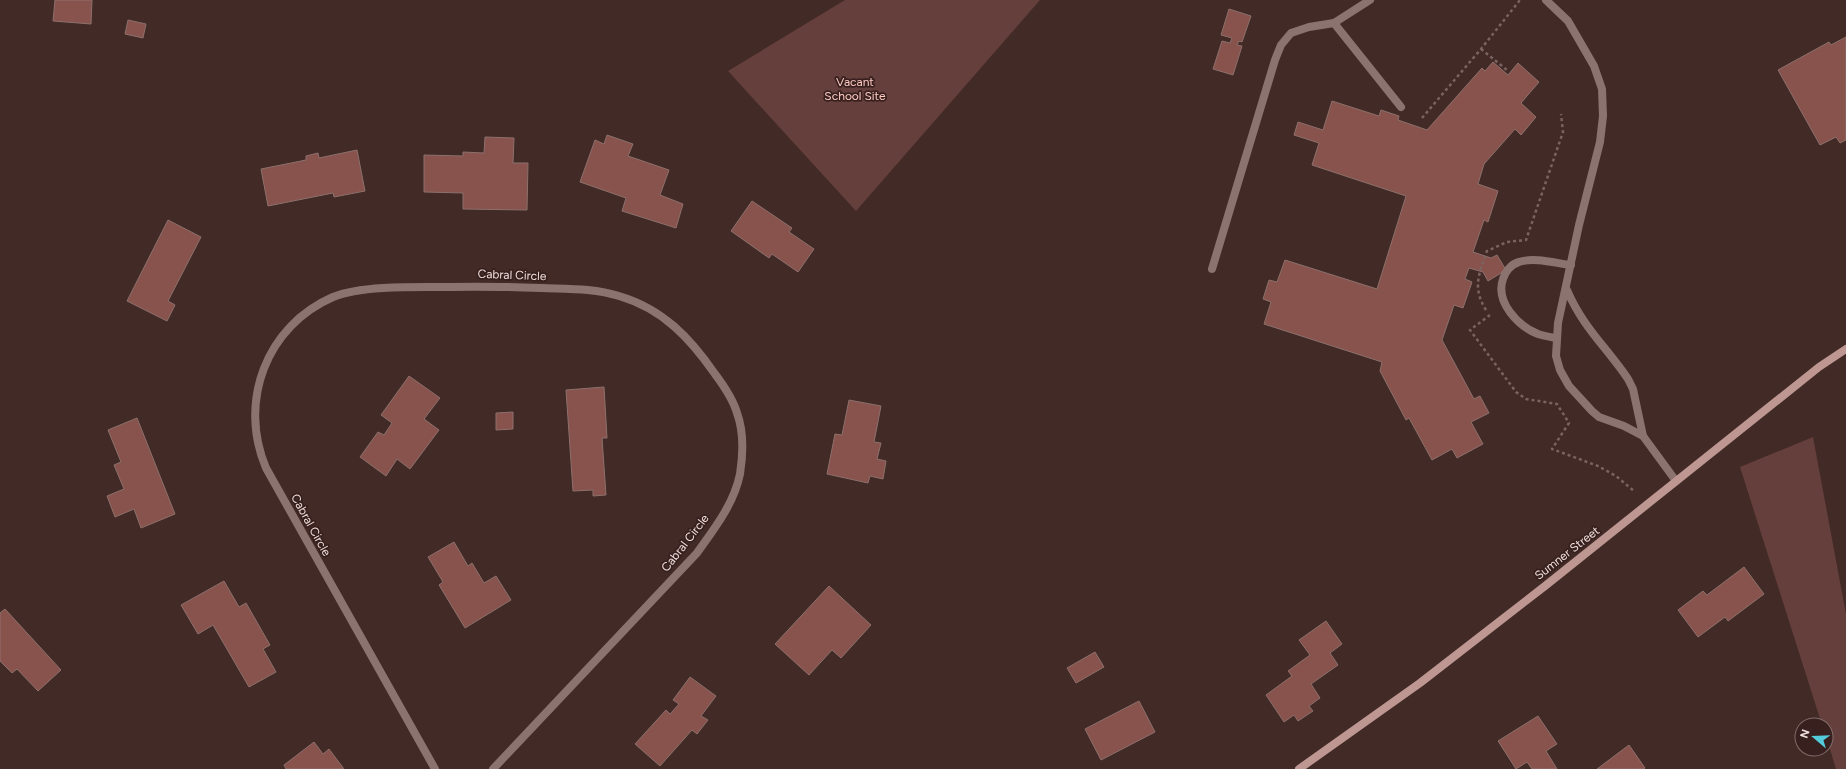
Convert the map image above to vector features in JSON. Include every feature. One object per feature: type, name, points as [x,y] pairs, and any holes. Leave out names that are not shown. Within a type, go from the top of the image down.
[{"type":"main road","name":"Sumner Street","points":[[1299,769],[1420,683],[1812,372],[1846,349]]},
{"type":"street","points":[[1212,269],[1275,60],[1282,45],[1291,33],[1299,29],[1334,23],[1370,0]]},
{"type":"street","points":[[1546,0],[1568,21],[1594,66],[1602,89],[1603,130],[1558,323],[1556,356],[1560,370],[1568,386],[1599,417],[1624,426],[1643,436]]},
{"type":"street","points":[[1334,23],[1401,107]]},
{"type":"street","points":[[1556,338],[1539,334],[1524,326],[1504,303],[1500,292],[1500,286],[1507,270],[1515,263],[1520,261],[1571,265]]},
{"type":"street","name":"Cabral Circle","points":[[435,769],[264,463],[256,437],[254,416],[256,394],[262,373],[276,344],[290,327],[314,307],[344,293],[378,289],[470,286],[591,290],[618,295],[656,312],[678,329],[697,349],[727,391],[738,413],[742,435],[740,476],[734,494],[724,514],[697,553],[493,769]]},
{"type":"street","points":[[1567,289],[1572,303],[1586,327],[1628,379],[1633,389],[1643,436],[1676,481]]},
{"type":"path","points":[[1422,118],[1481,49],[1520,0]]},
{"type":"path","points":[[1481,49],[1507,70]]},
{"type":"green space","name":"Vacant School Site","points":[[845,0],[1040,0],[856,211],[728,71]]},
{"type":"green space","points":[[1813,437],[1846,614],[1846,769],[1836,769],[1832,757],[1834,757],[1834,717],[1819,717],[1740,467]]},
{"type":"building","points":[[55,0],[92,0],[91,24],[53,21]]},
{"type":"building","points":[[1229,9],[1251,16],[1242,42],[1239,41],[1237,45],[1242,46],[1233,75],[1213,69],[1222,41],[1230,43],[1232,38],[1221,35]]},
{"type":"building","points":[[128,20],[146,24],[143,38],[125,34]]},
{"type":"building","points":[[1846,37],[1846,140],[1840,143],[1836,137],[1820,145],[1778,70],[1829,42],[1831,45]]},
{"type":"building","points":[[1493,62],[1508,75],[1518,63],[1539,82],[1521,103],[1536,117],[1521,135],[1515,129],[1484,164],[1478,184],[1498,191],[1488,222],[1484,220],[1473,252],[1491,258],[1497,255],[1506,270],[1488,281],[1483,272],[1469,268],[1465,279],[1472,282],[1463,308],[1454,305],[1442,340],[1474,399],[1480,396],[1489,413],[1471,422],[1483,444],[1457,458],[1452,449],[1432,460],[1409,418],[1406,420],[1380,371],[1382,362],[1264,324],[1271,302],[1263,299],[1269,280],[1277,282],[1285,260],[1377,289],[1406,196],[1312,165],[1319,143],[1294,135],[1298,122],[1323,130],[1332,101],[1379,116],[1381,110],[1399,116],[1398,120],[1427,130],[1482,68],[1485,71]]},
{"type":"building","points":[[607,135],[633,144],[628,156],[669,170],[660,195],[683,204],[676,228],[622,211],[626,198],[580,182],[595,140],[604,144]]},
{"type":"building","points":[[485,137],[514,138],[513,163],[528,163],[527,210],[463,209],[463,193],[424,192],[424,155],[463,156],[463,152],[484,153]]},
{"type":"building","points":[[357,150],[365,191],[334,197],[333,193],[268,206],[261,169],[306,160],[306,156],[318,153],[319,158]]},
{"type":"building","points":[[752,201],[792,228],[789,232],[814,249],[798,272],[772,254],[769,258],[731,231]]},
{"type":"building","points":[[168,220],[201,237],[168,301],[175,305],[167,321],[127,301]]},
{"type":"building","points":[[409,376],[440,398],[424,419],[439,430],[410,469],[397,459],[386,476],[360,457],[378,432],[384,435],[392,423],[381,415]]},
{"type":"building","points":[[604,387],[607,438],[602,438],[606,495],[593,496],[593,490],[573,491],[566,390]]},
{"type":"building","points":[[849,400],[881,406],[874,442],[881,443],[877,459],[886,461],[883,479],[870,476],[868,483],[827,474],[835,434],[842,435]]},
{"type":"building","points":[[513,412],[513,429],[496,430],[496,413]]},
{"type":"building","points":[[137,418],[175,514],[141,528],[134,509],[115,517],[107,496],[124,489],[114,465],[121,462],[108,430]]},
{"type":"building","points":[[454,542],[468,566],[472,563],[484,583],[496,576],[511,600],[465,628],[439,585],[443,582],[428,557]]},
{"type":"building","points":[[1744,567],[1764,594],[1728,621],[1725,617],[1698,637],[1678,610],[1703,591],[1707,595]]},
{"type":"building","points":[[224,581],[239,607],[246,603],[270,645],[263,649],[276,672],[249,687],[213,625],[198,634],[181,605]]},
{"type":"building","points":[[829,586],[871,625],[841,658],[832,650],[809,675],[775,644]]},
{"type":"building","points":[[5,609],[61,670],[38,691],[17,669],[12,673],[0,661],[0,613]]},
{"type":"building","points":[[1326,621],[1342,644],[1330,653],[1338,665],[1311,684],[1320,698],[1309,706],[1313,711],[1298,721],[1294,715],[1284,722],[1266,695],[1292,676],[1288,671],[1310,655],[1299,640]]},
{"type":"building","points":[[1095,652],[1104,667],[1076,683],[1067,668]]},
{"type":"building","points":[[690,677],[716,696],[701,716],[708,720],[697,734],[692,730],[660,766],[635,744],[666,710],[670,714],[679,704],[673,700]]},
{"type":"building","points":[[1139,701],[1155,732],[1101,760],[1085,729]]},
{"type":"building","points":[[1538,716],[1557,744],[1546,751],[1557,769],[1532,769],[1527,762],[1516,769],[1498,741]]},
{"type":"building","points":[[314,742],[323,754],[329,749],[344,769],[286,769],[284,765]]},
{"type":"building","points":[[1629,745],[1645,768],[1644,769],[1597,769]]}]
